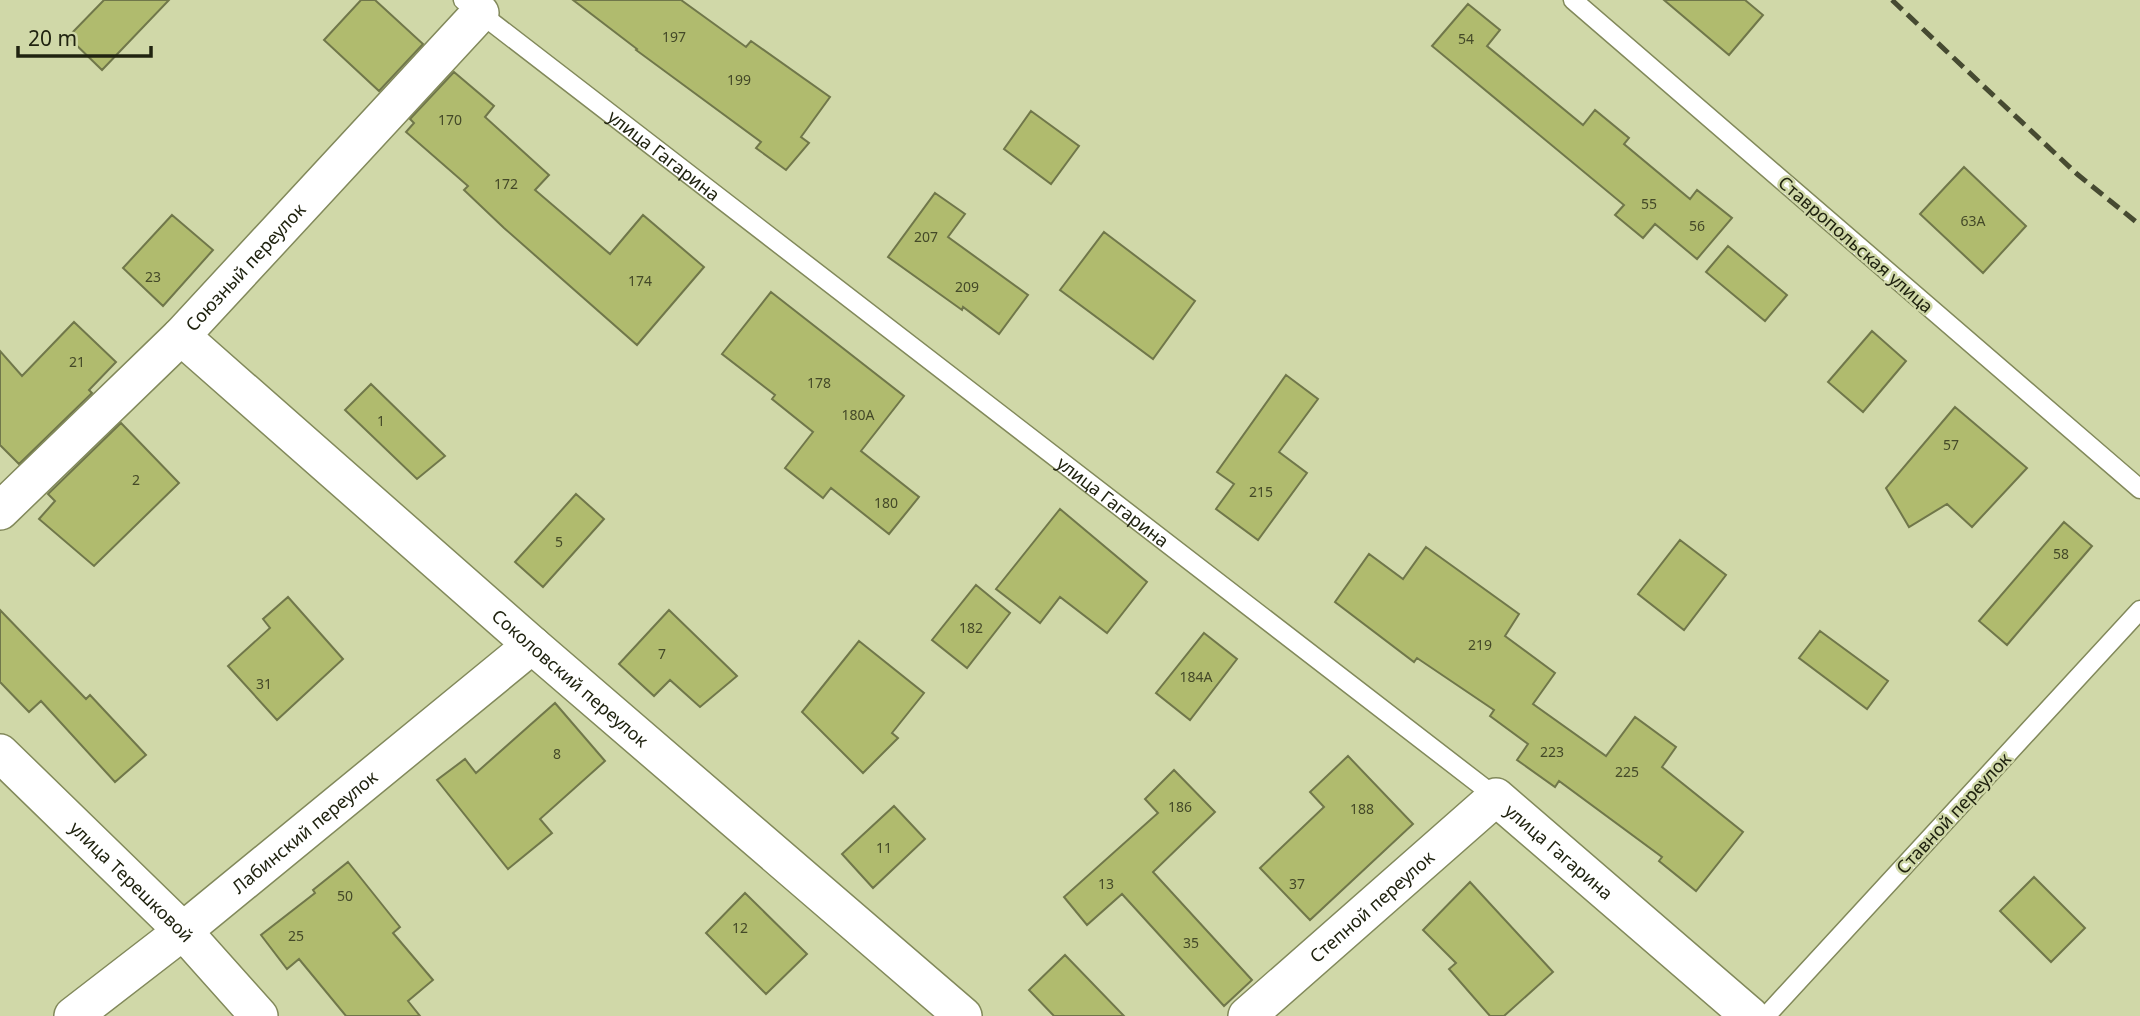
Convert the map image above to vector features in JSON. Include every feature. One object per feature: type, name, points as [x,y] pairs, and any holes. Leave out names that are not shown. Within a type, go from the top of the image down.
[{"type":"street","name":"Союзный переулок","points":[[0,511],[181,336],[471,6]]},
{"type":"street","name":"Соколовский переулок","points":[[181,336],[532,645],[963,1016]]},
{"type":"street","name":"Лабинский переулок","points":[[73,1016],[183,931],[532,645]]},
{"type":"street","name":"улица Терешковой","points":[[0,753],[183,931],[259,1016]]},
{"type":"street","name":"Степной переулок","points":[[1247,1016],[1496,797]]},
{"type":"street","name":"улица Гагарина","points":[[1496,797],[1750,1016]]},
{"type":"lane","name":"Ставропольская улица","points":[[1573,0],[2140,489]]},
{"type":"lane","name":"улица Гагарина","points":[[471,6],[1496,797]]},
{"type":"lane","name":"Ставной переулок","points":[[1766,1016],[2140,610]]},
{"type":"building","points":[[104,0],[169,0],[102,70],[68,37]]},
{"type":"building","points":[[361,0],[375,0],[423,44],[379,91],[324,40]]},
{"type":"building","points":[[573,0],[681,0],[746,47],[751,41],[830,97],[801,137],[809,143],[786,170],[756,148],[761,142]]},
{"type":"building","points":[[1664,0],[1745,0],[1763,15],[1729,55]]},
{"type":"building","points":[[1468,4],[1500,30],[1487,46],[1583,125],[1595,110],[1629,138],[1624,144],[1690,199],[1697,190],[1732,218],[1697,259],[1655,224],[1643,238],[1615,215],[1624,205],[1432,46]]},
{"type":"building","points":[[454,72],[494,106],[485,117],[549,175],[535,190],[610,254],[643,215],[704,267],[637,345],[504,228],[464,190],[468,186],[406,132],[414,123],[410,119]]},
{"type":"building","points":[[1031,111],[1079,146],[1051,184],[1004,149]]},
{"type":"building","points":[[1964,167],[2026,226],[1983,273],[1920,214]]},
{"type":"building","points":[[935,193],[965,214],[948,237],[1028,295],[999,334],[888,257]]},
{"type":"building","points":[[172,215],[213,250],[163,306],[123,268]]},
{"type":"building","points":[[1104,232],[1195,301],[1153,359],[1060,290]]},
{"type":"building","points":[[1728,246],[1787,295],[1765,321],[1706,272]]},
{"type":"building","points":[[771,292],[904,396],[861,451],[919,497],[889,534],[831,488],[823,498],[785,468],[813,432],[772,399],[775,395],[722,354]]},
{"type":"building","points":[[74,322],[116,362],[89,390],[92,393],[19,464],[0,445],[0,351],[22,376]]},
{"type":"building","points":[[1872,331],[1906,361],[1863,412],[1828,382]]},
{"type":"building","points":[[1286,375],[1318,399],[1279,452],[1307,473],[1258,540],[1216,509],[1234,484],[1217,472]]},
{"type":"building","points":[[371,384],[445,456],[417,479],[345,410]]},
{"type":"building","points":[[1955,407],[2027,468],[1972,527],[1947,504],[1909,527],[1886,488]]},
{"type":"building","points":[[121,423],[179,483],[94,566],[39,519],[55,501],[48,494]]},
{"type":"building","points":[[576,494],[604,519],[543,587],[515,562]]},
{"type":"building","points":[[1060,509],[1147,582],[1107,633],[1060,597],[1040,623],[996,589]]},
{"type":"building","points":[[2064,522],[2092,546],[2007,645],[1979,621]]},
{"type":"building","points":[[1680,540],[1726,575],[1684,630],[1638,594]]},
{"type":"building","points":[[1426,547],[1519,614],[1505,636],[1555,673],[1533,704],[1606,756],[1635,717],[1676,747],[1662,767],[1743,832],[1696,891],[1659,861],[1662,857],[1559,781],[1555,787],[1517,760],[1528,744],[1490,716],[1494,710],[1417,658],[1414,662],[1335,602],[1369,554],[1403,579]]},
{"type":"building","points":[[976,585],[1010,613],[967,668],[932,640]]},
{"type":"building","points":[[288,597],[343,659],[277,720],[228,666],[270,628],[263,619]]},
{"type":"building","points":[[0,610],[86,699],[90,695],[146,755],[115,782],[41,701],[29,712],[0,682]]},
{"type":"building","points":[[669,610],[737,676],[700,707],[670,680],[654,696],[619,664]]},
{"type":"building","points":[[1820,631],[1888,681],[1867,709],[1799,658]]},
{"type":"building","points":[[1204,633],[1237,659],[1190,720],[1156,693]]},
{"type":"building","points":[[859,641],[924,693],[892,733],[898,738],[863,773],[802,712]]},
{"type":"building","points":[[555,703],[605,761],[540,819],[552,833],[508,869],[437,780],[465,759],[476,773]]},
{"type":"building","points":[[1348,756],[1413,824],[1310,920],[1260,868],[1324,807],[1310,792]]},
{"type":"building","points":[[1174,770],[1215,812],[1153,872],[1252,980],[1224,1006],[1122,894],[1087,925],[1064,897],[1158,813],[1145,799]]},
{"type":"building","points":[[894,806],[925,839],[873,888],[842,854]]},
{"type":"building","points":[[348,862],[400,927],[393,933],[433,980],[408,1001],[420,1016],[346,1016],[299,959],[287,969],[261,935],[315,893],[313,890]]},
{"type":"building","points":[[2034,877],[2085,928],[2051,962],[2000,911]]},
{"type":"building","points":[[1470,882],[1553,972],[1504,1016],[1490,1016],[1449,969],[1456,963],[1423,930]]},
{"type":"building","points":[[745,893],[807,954],[766,994],[706,933]]},
{"type":"building","points":[[1065,955],[1124,1016],[1054,1016],[1029,990]]},
{"type":"railway","points":[[1892,0],[2077,174],[2140,225]]}]
